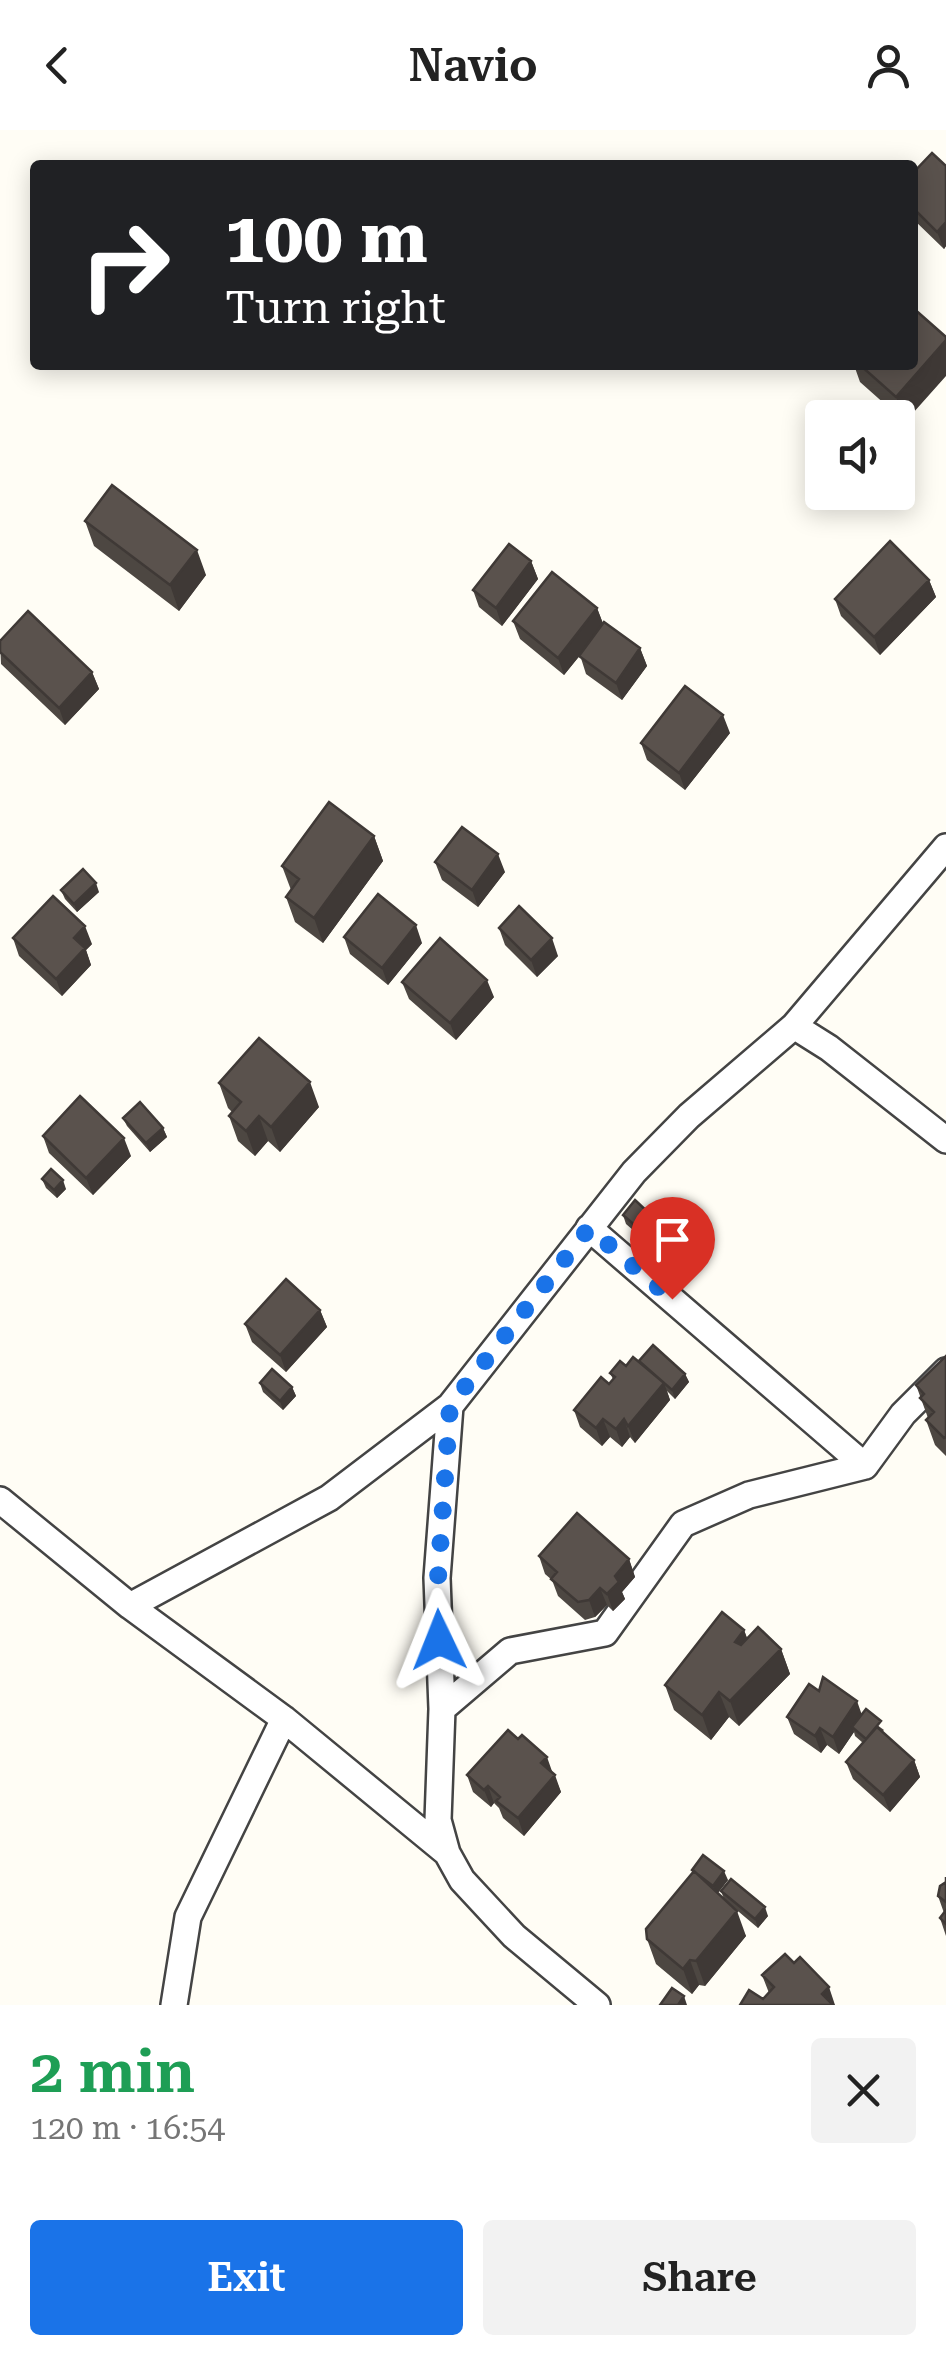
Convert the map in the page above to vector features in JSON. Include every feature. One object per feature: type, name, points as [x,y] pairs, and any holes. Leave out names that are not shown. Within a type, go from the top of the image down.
[{"type":"street","points":[[130,1606],[329,1498],[450,1406],[634,1172],[689,1116],[794,1026],[946,847]]},
{"type":"street","points":[[794,1026],[829,1048],[946,1140]]},
{"type":"street","points":[[589,1228],[865,1466]]},
{"type":"street","points":[[442,1709],[510,1651],[605,1632],[682,1524],[749,1496],[865,1466],[903,1414],[946,1371]]},
{"type":"street","points":[[450,1406],[438,1578],[442,1709],[438,1820],[447,1853],[462,1880],[514,1936],[596,2005]]},
{"type":"street","points":[[0,1500],[130,1606],[284,1718],[447,1853]]},
{"type":"street","points":[[174,2005],[188,1917],[284,1718]]},
{"type":"building","points":[[932,153],[946,166],[946,222],[937,232],[918,213],[918,168]]},
{"type":"building","points":[[918,312],[946,340],[896,397],[866,370],[918,370]]},
{"type":"building","points":[[112,485],[197,550],[170,585],[85,521]]},
{"type":"building","points":[[890,541],[929,580],[874,637],[835,599]]},
{"type":"building","points":[[509,544],[531,561],[496,608],[473,590]]},
{"type":"building","points":[[552,572],[597,608],[558,658],[513,621]]},
{"type":"building","points":[[28,611],[92,672],[59,708],[0,652],[0,641]]},
{"type":"building","points":[[604,622],[640,648],[616,683],[579,656]]},
{"type":"building","points":[[685,686],[723,715],[679,773],[641,743]]},
{"type":"building","points":[[329,802],[374,836],[314,918],[286,897],[299,879],[282,866]]},
{"type":"building","points":[[462,827],[498,854],[472,890],[435,862]]},
{"type":"building","points":[[83,869],[96,883],[74,904],[61,890]]},
{"type":"building","points":[[378,894],[416,925],[382,968],[344,937]]},
{"type":"building","points":[[53,896],[85,926],[74,938],[85,948],[56,979],[13,938]]},
{"type":"building","points":[[519,906],[552,938],[531,960],[499,928]]},
{"type":"building","points":[[440,938],[487,980],[450,1023],[402,982]]},
{"type":"building","points":[[259,1038],[310,1082],[271,1127],[259,1116],[246,1131],[229,1116],[241,1102],[219,1083]]},
{"type":"building","points":[[80,1096],[124,1138],[86,1178],[43,1136]]},
{"type":"building","points":[[140,1102],[163,1128],[146,1143],[123,1118]]},
{"type":"building","points":[[51,1169],[63,1180],[54,1190],[42,1179]]},
{"type":"building","points":[[635,1200],[650,1214],[638,1228],[623,1215]]},
{"type":"building","points":[[286,1279],[320,1310],[280,1355],[245,1324]]},
{"type":"building","points":[[653,1345],[685,1374],[672,1390],[639,1361]]},
{"type":"building","points":[[946,1356],[944,1438],[926,1420],[934,1412],[920,1398],[924,1394],[916,1385]]},
{"type":"building","points":[[633,1357],[664,1383],[628,1426],[624,1419],[616,1429],[603,1419],[596,1428],[574,1410],[601,1377],[609,1384],[615,1377],[610,1373],[620,1361],[626,1366]]},
{"type":"building","points":[[272,1369],[292,1387],[280,1401],[260,1383]]},
{"type":"building","points":[[577,1513],[629,1559],[615,1576],[619,1582],[607,1594],[600,1588],[589,1600],[578,1602],[551,1579],[557,1572],[539,1556]]},
{"type":"building","points":[[722,1612],[744,1630],[735,1642],[741,1645],[758,1627],[781,1649],[730,1701],[719,1692],[702,1715],[665,1685]]},
{"type":"building","points":[[823,1677],[857,1701],[833,1737],[820,1728],[815,1736],[787,1717],[809,1684],[819,1691]]},
{"type":"building","points":[[866,1709],[881,1721],[866,1739],[852,1727]]},
{"type":"building","points":[[877,1727],[914,1760],[883,1795],[846,1762]]},
{"type":"building","points":[[508,1730],[518,1739],[522,1735],[547,1757],[541,1763],[555,1775],[518,1818],[496,1801],[500,1797],[488,1786],[484,1790],[467,1775]]},
{"type":"building","points":[[703,1855],[724,1871],[713,1886],[692,1870]]},
{"type":"building","points":[[694,1871],[737,1911],[696,1961],[690,1960],[683,1969],[647,1939],[646,1929]]},
{"type":"building","points":[[731,1879],[765,1907],[755,1919],[721,1891]]},
{"type":"building","points":[[946,1882],[946,1902],[938,1896],[940,1886]]},
{"type":"building","points":[[785,1954],[794,1963],[800,1957],[829,1987],[822,1994],[833,2005],[740,2005],[749,1990],[763,1999],[774,1987],[762,1975]]},
{"type":"building","points":[[672,1988],[684,1996],[678,2005],[660,2005]]},
{"type":"route","points":[[439,1640],[438,1578],[450,1406],[589,1228],[672,1299]]}]
